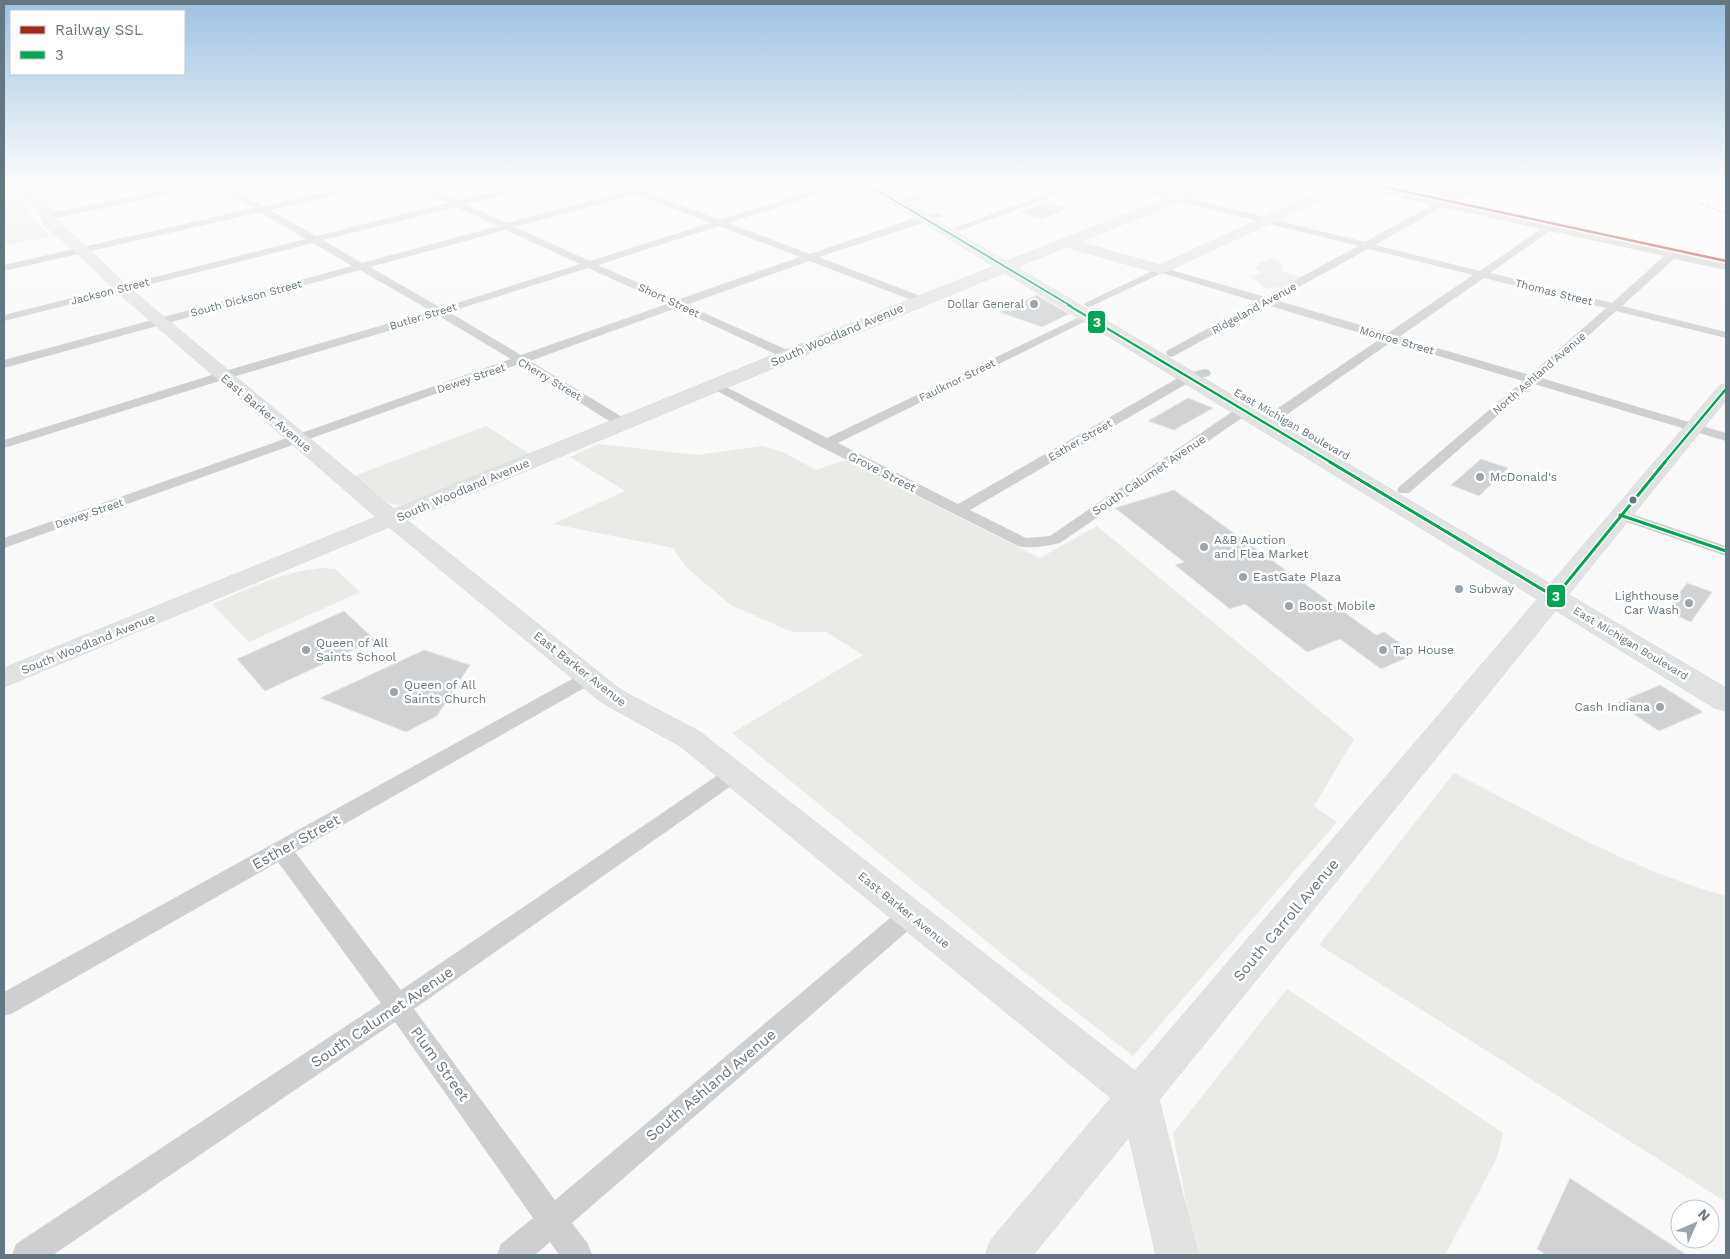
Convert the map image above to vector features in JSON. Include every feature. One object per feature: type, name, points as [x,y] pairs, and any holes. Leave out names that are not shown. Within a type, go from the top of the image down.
[{"type":"main road","name":"East Michigan Boulevard","points":[[975,243],[1197,375],[1277,415],[1404,490],[1560,590],[1726,701]]},
{"type":"main road","name":"East Michigan Boulevard","points":[[981,243],[1012,264]]},
{"type":"main road","name":"East Michigan Boulevard","points":[[1088,310],[1172,354],[1244,410],[1560,590],[1726,680]]},
{"type":"street","name":"East Barker Avenue","points":[[73,243],[120,288],[222,376],[392,519],[588,678],[632,710],[668,725],[690,739],[1139,1097]]},
{"type":"street","points":[[4,268],[114,243]]},
{"type":"street","name":"Jackson Street","points":[[4,318],[303,243]]},
{"type":"street","name":"Cherry Street","points":[[319,243],[439,312],[622,423]]},
{"type":"street","name":"South Dickson Street","points":[[4,364],[449,243]]},
{"type":"street","name":"Short Street","points":[[545,243],[788,355]]},
{"type":"street","name":"Butler Street","points":[[4,444],[222,376],[439,312],[652,243]]},
{"type":"street","points":[[771,243],[921,300]]},
{"type":"street","name":"Dewey Street","points":[[4,544],[855,243]]},
{"type":"street","name":"South Woodland Avenue","points":[[4,678],[921,300],[1068,243]]},
{"type":"street","name":"Monroe Street","points":[[1068,243],[1726,437]]},
{"type":"street","points":[[1161,270],[1218,243]]},
{"type":"street","name":"Thomas Street","points":[[1358,243],[1726,335]]},
{"type":"street","name":"Ridgeland Avenue","points":[[1172,354],[1371,243]]},
{"type":"street","points":[[1277,415],[1528,243]]},
{"type":"street","points":[[1616,243],[1726,267]]},
{"type":"street","name":"North Ashland Avenue","points":[[1404,490],[1532,380],[1672,255]]},
{"type":"street","name":"Faulknor Street","points":[[826,444],[1088,310],[1161,270]]},
{"type":"street","name":"Esther Street","points":[[957,511],[1197,375]]},
{"type":"street","name":"Grove Street","points":[[714,386],[957,511],[1024,543],[1054,540]]},
{"type":"street","name":"South Carroll Avenue","points":[[1006,1255],[1726,388]]},
{"type":"street","name":"South Calumet Avenue","points":[[1054,540],[1244,410]]},
{"type":"street","points":[[1620,515],[1726,551]]},
{"type":"street","name":"Esther Street","points":[[4,1005],[588,678]]},
{"type":"street","name":"South Calumet Avenue","points":[[27,1255],[398,1006],[734,774]]},
{"type":"street","name":"Plum Street","points":[[281,850],[398,1006],[577,1255]]},
{"type":"street","name":"South Ashland Avenue","points":[[512,1255],[910,915]]},
{"type":"street","points":[[1139,1097],[1176,1255]]},
{"type":"shaded area","points":[[4,243],[19,243],[4,246]]},
{"type":"shaded area","points":[[1271,259],[1279,261],[1279,264],[1284,267],[1281,271],[1302,277],[1289,282],[1286,287],[1264,288],[1261,283],[1251,277],[1261,273],[1255,268],[1259,263]]},
{"type":"shaded area","points":[[486,426],[530,454],[402,505],[390,504],[354,476]]},
{"type":"shaded area","points":[[598,444],[697,455],[763,446],[785,453],[816,470],[845,460],[1040,558],[1097,526],[1354,739],[1314,806],[1337,822],[1133,1056],[1018,967],[732,733],[863,655],[826,632],[792,632],[731,605],[687,568],[673,548],[553,524],[625,491],[570,457]]},
{"type":"shaded area","points":[[321,568],[335,569],[360,592],[249,642],[212,604],[279,577]]},
{"type":"shaded area","points":[[1454,773],[1621,858],[1690,885],[1726,896],[1726,1202],[1319,945]]},
{"type":"shaded area","points":[[1287,989],[1503,1133],[1497,1158],[1445,1255],[1196,1255],[1173,1133]]},
{"type":"building","name":"Dollar General","points":[[1037,295],[1069,314],[1042,327],[999,312]]},
{"type":"building","points":[[1188,398],[1213,408],[1174,430],[1148,421]]},
{"type":"building","name":"McDonald's","points":[[1481,459],[1508,468],[1479,496],[1451,485]]},
{"type":"building","name":"EastGate Plaza","points":[[1174,490],[1376,635],[1384,632],[1416,654],[1381,669],[1340,639],[1307,652],[1245,604],[1230,609],[1175,565],[1184,562],[1115,508]]},
{"type":"building","name":"Lighthouse Car Wash","points":[[1687,583],[1712,592],[1691,622],[1666,611]]},
{"type":"building","name":"Queen of All Saints School","points":[[344,611],[375,640],[265,691],[237,659]]},
{"type":"building","name":"Queen of All Saints Church","points":[[424,650],[470,665],[437,716],[406,732],[320,698]]},
{"type":"building","name":"Cash Indiana","points":[[1660,685],[1703,712],[1659,731],[1617,703]]},
{"type":"building","points":[[1570,1178],[1670,1244],[1670,1249],[1678,1249],[1687,1255],[1546,1255],[1537,1249]]},
{"type":"rail line","name":"SSL","points":[[1642,243],[1726,261]]},
{"type":"transit line","name":"3","points":[[965,243],[1555,597],[1620,515],[1726,389]]},
{"type":"transit line","name":"3","points":[[1620,515],[1726,551]]},
{"type":"place","name":"Dollar General","points":[[1034,304]]},
{"type":"place","name":"McDonald's","points":[[1480,477]]},
{"type":"place","name":"A&B Auction and Flea Market","points":[[1204,547]]},
{"type":"place","name":"EastGate Plaza","points":[[1243,577]]},
{"type":"place","name":"Subway","points":[[1459,589]]},
{"type":"place","name":"Lighthouse Car Wash","points":[[1689,603]]},
{"type":"place","name":"Boost Mobile","points":[[1289,606]]},
{"type":"place","name":"Queen of All Saints School","points":[[306,650]]},
{"type":"place","name":"Tap House","points":[[1383,650]]},
{"type":"place","name":"Queen of All Saints Church","points":[[394,692]]},
{"type":"place","name":"Cash Indiana","points":[[1660,707]]}]
